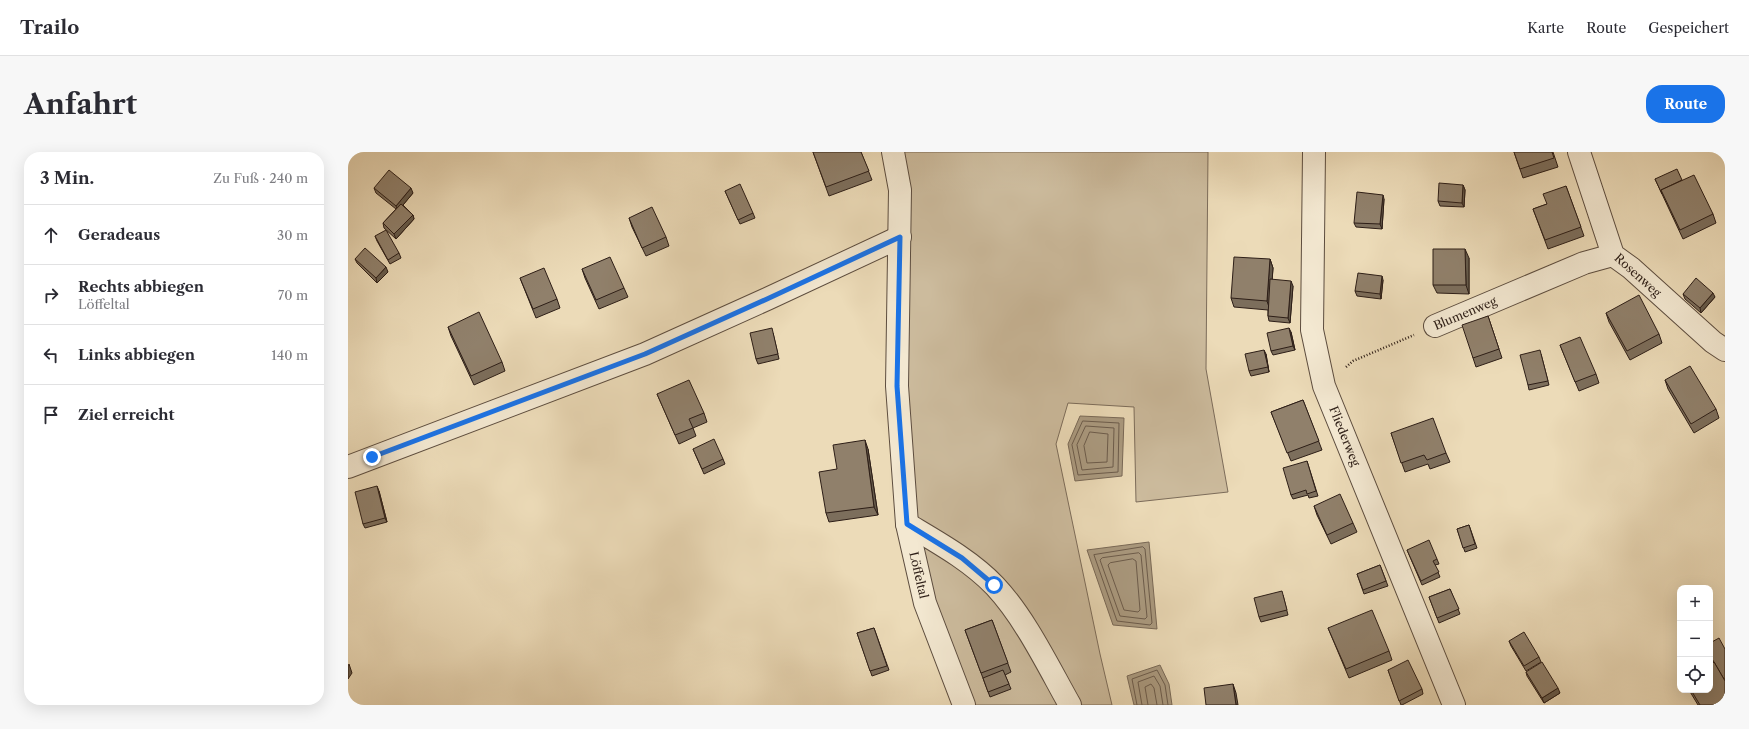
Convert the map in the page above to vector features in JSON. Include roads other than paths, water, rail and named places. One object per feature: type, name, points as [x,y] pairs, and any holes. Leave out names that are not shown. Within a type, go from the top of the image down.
[{"type":"street","name":"Löffeltal","points":[[893,152],[900,190],[897,386],[907,524],[925,603],[964,705]]},
{"type":"street","name":"Fliederweg","points":[[1314,152],[1312,330],[1324,386],[1454,705]]},
{"type":"street","name":"Rosenweg","points":[[1579,152],[1613,255],[1630,268],[1712,342],[1725,350]]},
{"type":"street","points":[[348,466],[645,354],[900,237]]},
{"type":"street","name":"Blumenweg","points":[[1435,326],[1584,263],[1613,255]]},
{"type":"street","points":[[907,524],[962,558],[994,585],[1024,625],[1070,705]]},
{"type":"street","points":[[949,705],[953,677]]},
{"type":"water","points":[[1080,416],[1124,418],[1122,476],[1075,481],[1068,444]]},
{"type":"water","points":[[1149,542],[1157,629],[1113,625],[1087,550]]},
{"type":"water","points":[[1160,665],[1169,684],[1172,705],[1134,705],[1127,676]]}]
